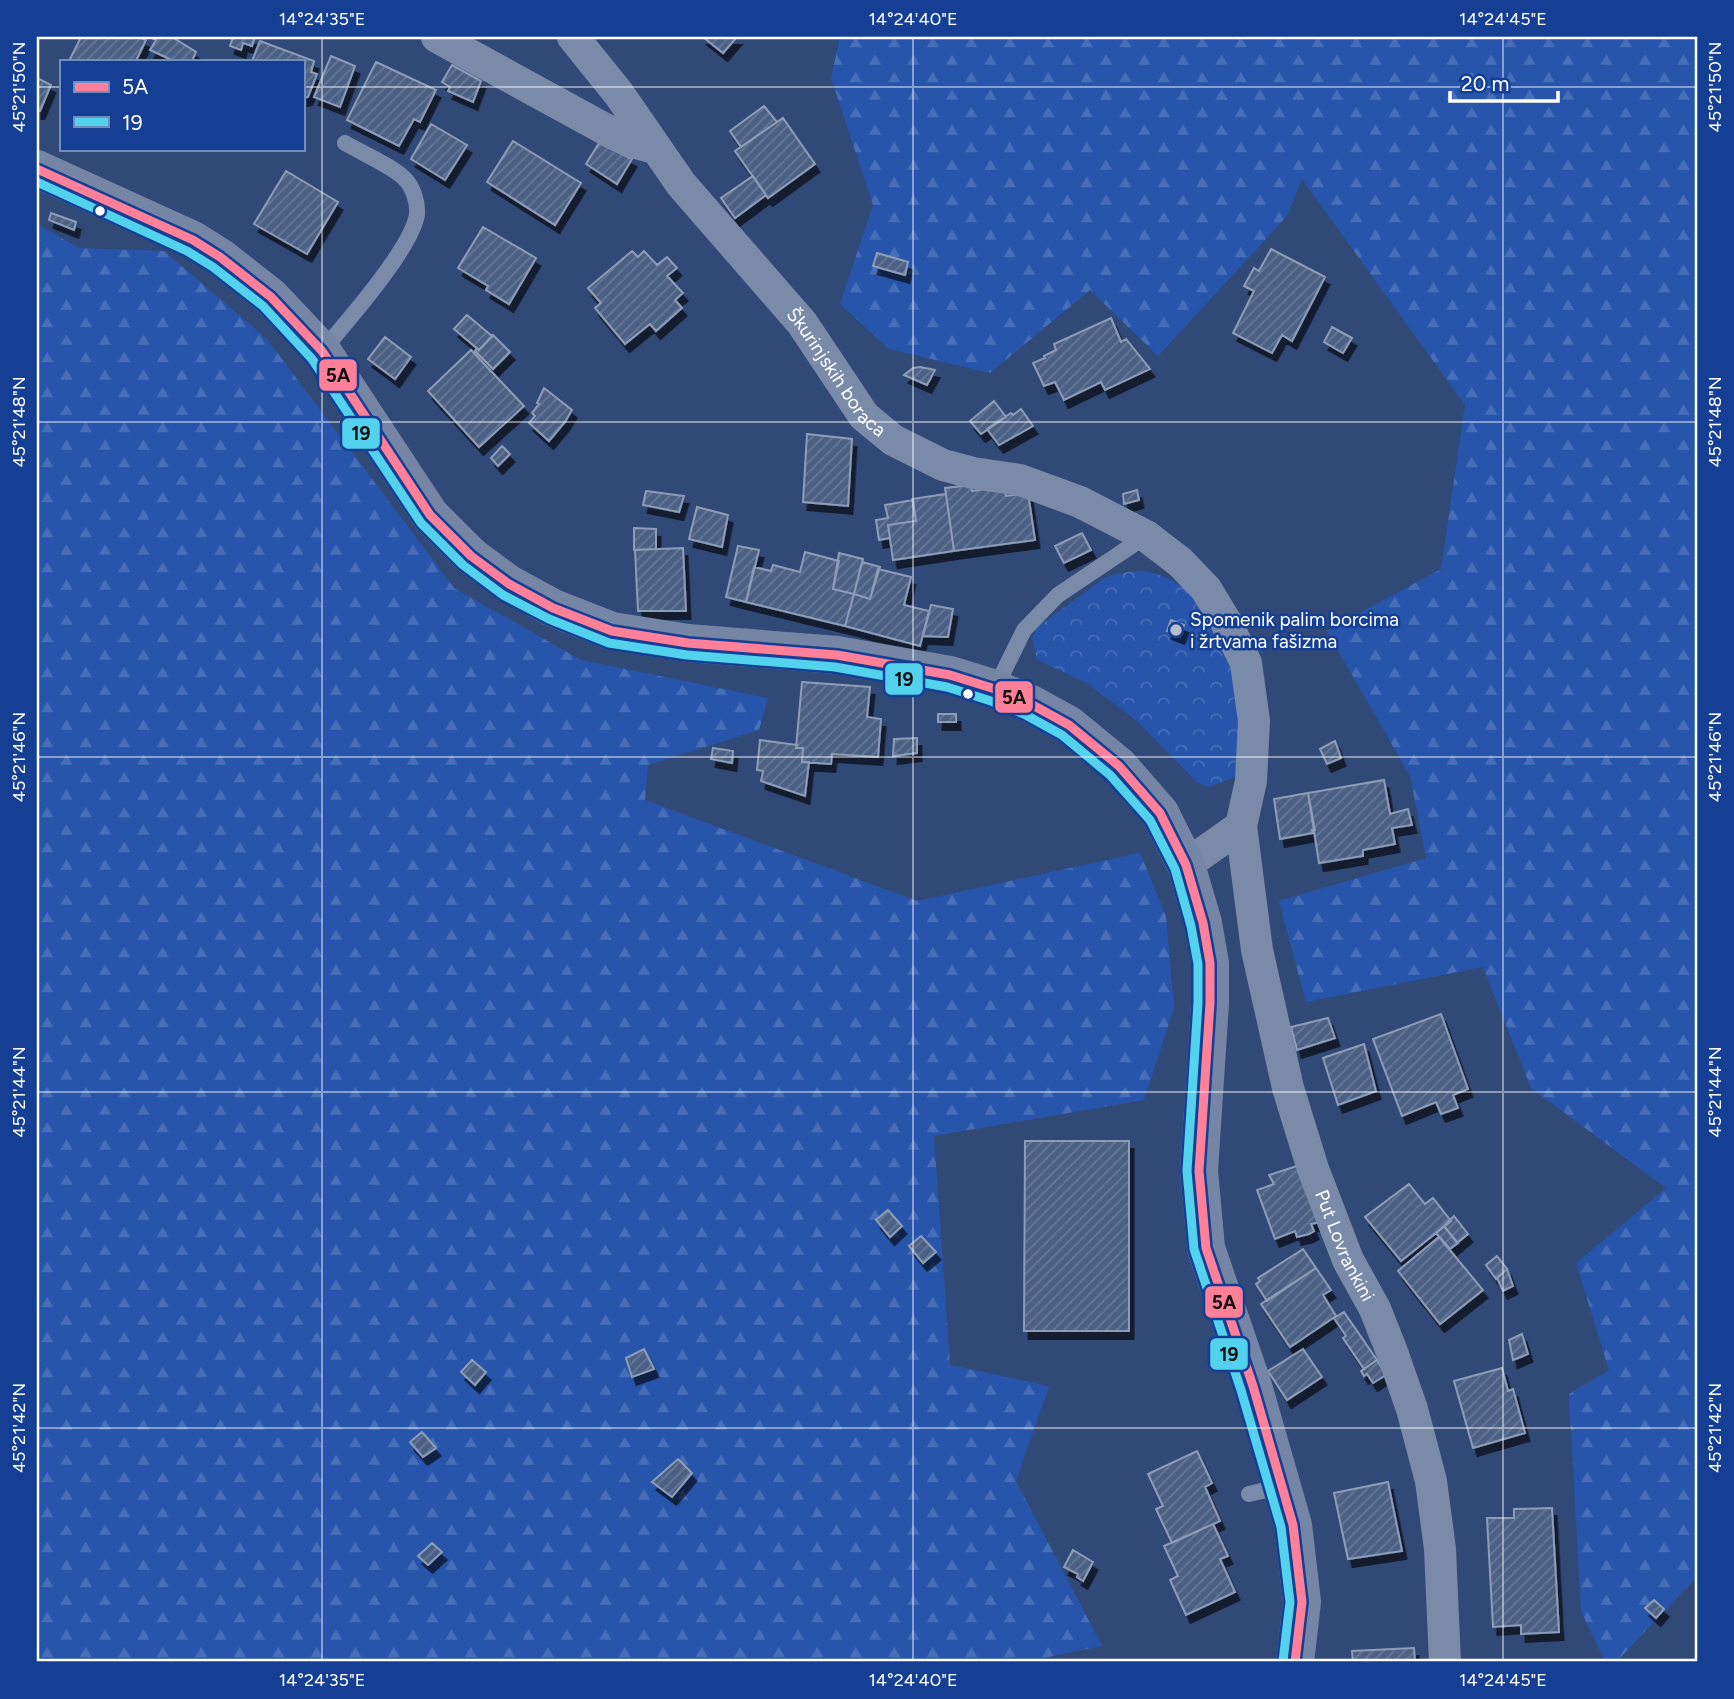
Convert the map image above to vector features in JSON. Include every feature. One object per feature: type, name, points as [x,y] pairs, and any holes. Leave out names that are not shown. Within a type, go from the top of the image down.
[{"type":"street","points":[[437,37],[603,128],[632,142],[655,148]]},
{"type":"street","name":"Škurinjskih boraca","points":[[573,37],[619,94],[681,184],[802,323],[864,416],[894,440],[943,465],[973,473],[1020,480],[1046,488],[1146,536]]},
{"type":"street","points":[[37,169],[193,240],[220,257],[271,297],[322,351],[430,515],[471,556],[509,584],[553,608],[612,631],[688,643],[837,655],[950,675],[995,689],[1029,703],[1069,725],[1119,766],[1160,813],[1186,865],[1203,923],[1210,963],[1210,1003],[1199,1171],[1206,1248],[1253,1386],[1265,1490],[1293,1525],[1302,1602],[1294,1662]]},
{"type":"street","name":"Put Lovrankini","points":[[1146,536],[1180,562],[1206,589],[1226,622],[1245,663],[1254,721],[1251,781],[1241,826],[1256,950],[1288,1088],[1313,1169],[1348,1260],[1375,1308],[1412,1409],[1431,1481],[1440,1549],[1445,1662]]},
{"type":"street","points":[[1186,865],[1241,826]]},
{"type":"lane","points":[[322,351],[373,289],[398,253],[417,215],[412,188],[404,177],[345,143]]},
{"type":"lane","points":[[995,689],[1024,630],[1058,595],[1146,536]]},
{"type":"green space","points":[[840,37],[1697,37],[1697,1577],[1616,1662],[1605,1662],[1581,1611],[1569,1394],[1609,1370],[1576,1263],[1666,1188],[1531,1088],[1483,967],[1306,1002],[1279,901],[1426,858],[1410,776],[1327,631],[1441,569],[1465,405],[1302,179],[1287,216],[1158,356],[1090,290],[990,373],[889,349],[840,304],[873,205],[831,78]]},
{"type":"green space","points":[[37,224],[79,248],[164,251],[267,339],[454,588],[581,660],[768,698],[759,730],[648,765],[645,800],[917,901],[1140,853],[1166,916],[1174,1008],[1144,1100],[934,1136],[950,1365],[1049,1386],[1016,1481],[1102,1646],[1043,1658],[1042,1662],[37,1662]]},
{"type":"green space","points":[[1146,571],[1171,580],[1190,594],[1206,612],[1218,634],[1228,657],[1240,706],[1243,734],[1238,776],[1208,787],[1197,782],[1137,721],[1085,682],[1037,660],[1032,639],[1036,628],[1106,577]]},
{"type":"building","points":[[81,37],[139,37],[146,40],[136,60],[70,60]]},
{"type":"building","points":[[150,37],[172,37],[196,52],[192,60],[172,60],[150,50],[156,40]]},
{"type":"building","points":[[233,37],[255,37],[252,46],[243,43],[241,50],[230,46]]},
{"type":"building","points":[[703,37],[737,37],[723,53]]},
{"type":"building","points":[[260,41],[314,61],[311,72],[317,74],[308,97],[304,98],[304,60],[252,60]]},
{"type":"building","points":[[331,56],[355,66],[340,107],[314,97]]},
{"type":"building","points":[[376,62],[436,90],[420,122],[414,119],[399,146],[347,120]]},
{"type":"building","points":[[452,65],[481,81],[473,102],[448,91],[450,87],[442,82]]},
{"type":"building","points":[[37,78],[51,85],[40,111],[37,111]]},
{"type":"building","points":[[764,106],[777,122],[741,147],[730,131]]},
{"type":"building","points":[[783,118],[815,164],[768,198],[735,151]]},
{"type":"building","points":[[431,124],[467,145],[445,180],[411,159]]},
{"type":"building","points":[[513,141],[581,183],[555,225],[487,182]]},
{"type":"building","points":[[599,143],[632,159],[617,184],[586,164]]},
{"type":"building","points":[[286,171],[338,202],[307,254],[254,224]]},
{"type":"building","points":[[753,176],[766,195],[735,218],[721,198]]},
{"type":"building","points":[[51,213],[76,222],[74,230],[49,220]]},
{"type":"building","points":[[483,227],[536,258],[509,304],[486,290],[488,286],[458,268]]},
{"type":"building","points":[[1271,249],[1325,277],[1292,341],[1282,335],[1272,353],[1233,333],[1254,291],[1244,286],[1254,268],[1259,271]]},
{"type":"building","points":[[632,251],[638,257],[644,251],[657,265],[667,257],[677,268],[667,276],[683,293],[675,300],[682,308],[656,331],[650,324],[625,344],[595,308],[601,303],[588,288]]},
{"type":"building","points":[[877,253],[908,262],[905,275],[873,266]]},
{"type":"building","points":[[467,315],[492,336],[479,350],[454,329]]},
{"type":"building","points":[[1111,318],[1121,342],[1126,339],[1150,369],[1105,390],[1101,382],[1064,400],[1055,382],[1044,386],[1033,363],[1056,350],[1054,344]]},
{"type":"building","points":[[1332,327],[1352,338],[1343,353],[1324,342]]},
{"type":"building","points":[[493,335],[510,352],[493,369],[475,351]]},
{"type":"building","points":[[385,337],[411,357],[395,379],[368,359]]},
{"type":"building","points":[[471,350],[524,406],[479,447],[428,391]]},
{"type":"building","points":[[913,368],[935,370],[927,385],[904,375]]},
{"type":"building","points":[[544,388],[572,410],[549,441],[529,423],[535,416],[532,413],[539,404],[537,403]]},
{"type":"building","points":[[994,401],[1006,417],[981,434],[970,421]]},
{"type":"building","points":[[1021,409],[1033,426],[999,445],[987,429]]},
{"type":"building","points":[[807,434],[852,439],[848,506],[803,502]]},
{"type":"building","points":[[502,446],[510,454],[498,466],[491,458]]},
{"type":"building","points":[[971,485],[972,491],[1004,486],[1006,496],[1028,493],[1035,540],[954,551],[945,488]]},
{"type":"building","points":[[1137,490],[1139,500],[1124,504],[1123,494]]},
{"type":"building","points":[[646,491],[684,496],[679,512],[643,505]]},
{"type":"building","points":[[946,494],[954,551],[893,560],[888,525],[916,521],[912,499]]},
{"type":"building","points":[[913,500],[916,521],[888,525],[890,538],[879,540],[876,520],[888,518],[885,505]]},
{"type":"building","points":[[697,507],[728,515],[722,547],[689,539]]},
{"type":"building","points":[[634,528],[656,529],[656,549],[634,550]]},
{"type":"building","points":[[1082,533],[1091,550],[1064,563],[1055,546]]},
{"type":"building","points":[[738,546],[759,550],[746,602],[726,597]]},
{"type":"building","points":[[683,548],[686,611],[638,611],[635,550]]},
{"type":"building","points":[[805,552],[839,561],[833,589],[854,594],[845,626],[746,602],[754,567],[771,571],[773,565],[800,572]]},
{"type":"building","points":[[839,553],[863,559],[854,594],[833,589]]},
{"type":"building","points":[[862,562],[880,567],[870,599],[854,594]]},
{"type":"building","points":[[878,569],[911,577],[904,605],[929,611],[920,646],[845,626],[854,594],[870,599]]},
{"type":"building","points":[[931,605],[953,609],[948,637],[923,636]]},
{"type":"building","points":[[1171,620],[1184,625],[1180,636],[1167,631]]},
{"type":"building","points":[[802,682],[870,687],[867,717],[881,719],[878,757],[832,754],[831,764],[802,762],[803,748],[796,748]]},
{"type":"building","points":[[938,714],[956,714],[956,722],[938,722]]},
{"type":"building","points":[[917,738],[917,753],[893,756],[894,739]]},
{"type":"building","points":[[760,740],[803,748],[802,762],[809,762],[805,796],[761,781],[763,771],[757,770]]},
{"type":"building","points":[[1335,741],[1341,758],[1327,764],[1320,749]]},
{"type":"building","points":[[713,748],[733,751],[732,763],[711,759]]},
{"type":"building","points":[[1384,780],[1390,814],[1408,809],[1412,825],[1392,828],[1395,844],[1363,850],[1363,856],[1319,863],[1308,793]]},
{"type":"building","points":[[1308,793],[1315,830],[1312,830],[1313,833],[1280,839],[1274,799]]},
{"type":"building","points":[[1441,1014],[1468,1089],[1453,1095],[1458,1108],[1441,1114],[1436,1102],[1402,1116],[1373,1039]]},
{"type":"building","points":[[1328,1018],[1335,1038],[1297,1050],[1291,1027]]},
{"type":"building","points":[[1364,1044],[1376,1091],[1338,1105],[1323,1058]]},
{"type":"building","points":[[1025,1141],[1129,1141],[1129,1331],[1024,1331]]},
{"type":"building","points":[[1300,1165],[1321,1222],[1311,1224],[1314,1231],[1309,1234],[1297,1237],[1295,1231],[1275,1239],[1257,1190],[1274,1184],[1269,1175]]},
{"type":"building","points":[[1409,1184],[1425,1204],[1433,1198],[1451,1221],[1401,1261],[1365,1217]]},
{"type":"building","points":[[888,1210],[902,1226],[890,1237],[876,1220]]},
{"type":"building","points":[[1454,1216],[1468,1234],[1457,1243],[1444,1226]]},
{"type":"building","points":[[1444,1226],[1458,1243],[1450,1249],[1436,1233]]},
{"type":"building","points":[[921,1236],[936,1252],[923,1263],[909,1246]]},
{"type":"building","points":[[1439,1237],[1483,1290],[1440,1324],[1398,1271]]},
{"type":"building","points":[[1303,1249],[1316,1268],[1267,1301],[1256,1284],[1260,1281],[1258,1278]]},
{"type":"building","points":[[1497,1256],[1507,1269],[1496,1279],[1486,1265]]},
{"type":"building","points":[[1316,1268],[1331,1290],[1323,1295],[1336,1316],[1290,1347],[1261,1304]]},
{"type":"building","points":[[1507,1269],[1513,1286],[1503,1291],[1497,1278]]},
{"type":"building","points":[[1344,1312],[1377,1360],[1364,1369],[1343,1338],[1346,1336],[1334,1318]]},
{"type":"building","points":[[1522,1334],[1528,1354],[1513,1360],[1509,1340]]},
{"type":"building","points":[[644,1349],[654,1369],[632,1377],[626,1358]]},
{"type":"building","points":[[1303,1349],[1322,1377],[1287,1400],[1268,1371]]},
{"type":"building","points":[[472,1360],[486,1372],[475,1385],[461,1372]]},
{"type":"building","points":[[1377,1360],[1386,1375],[1373,1383],[1367,1374],[1364,1376],[1361,1371]]},
{"type":"building","points":[[1502,1368],[1508,1391],[1513,1389],[1525,1433],[1473,1448],[1454,1381]]},
{"type":"building","points":[[422,1432],[436,1448],[423,1457],[410,1442]]},
{"type":"building","points":[[1197,1451],[1212,1483],[1205,1487],[1220,1521],[1172,1543],[1156,1509],[1163,1506],[1148,1474]]},
{"type":"building","points":[[678,1459],[692,1473],[672,1497],[652,1482]]},
{"type":"building","points":[[1388,1482],[1402,1551],[1348,1559],[1334,1493]]},
{"type":"building","points":[[1552,1508],[1559,1632],[1521,1634],[1521,1625],[1493,1627],[1487,1518],[1514,1518],[1514,1509]]},
{"type":"building","points":[[1213,1524],[1228,1556],[1220,1559],[1235,1592],[1186,1615],[1170,1580],[1178,1576],[1164,1546]]},
{"type":"building","points":[[432,1543],[442,1552],[428,1565],[418,1556]]},
{"type":"building","points":[[1073,1550],[1093,1562],[1083,1581],[1077,1577],[1078,1574],[1064,1567]]},
{"type":"building","points":[[1654,1600],[1664,1609],[1656,1618],[1645,1608]]},
{"type":"building","points":[[1414,1648],[1415,1662],[1353,1662],[1352,1651]]},
{"type":"transit line","name":"5A","points":[[37,169],[193,240],[220,257],[271,297],[322,351],[430,515],[471,556],[509,584],[553,608],[612,631],[688,643],[837,655],[950,675],[995,689],[1029,703],[1069,725],[1119,766],[1160,813],[1186,865],[1203,923],[1210,963],[1210,1003],[1199,1171],[1206,1248],[1253,1386],[1293,1525],[1302,1602],[1295,1662]]},
{"type":"transit line","name":"19","points":[[37,182],[187,251],[213,267],[263,306],[312,359],[421,523],[463,565],[503,595],[549,619],[609,643],[687,655],[835,667],[947,687],[991,701],[1024,714],[1062,735],[1110,775],[1150,820],[1175,869],[1191,926],[1198,964],[1187,1171],[1194,1249],[1241,1390],[1281,1527],[1290,1602],[1283,1661]]},
{"type":"place","name":"Spomenik palim borcima i žrtvama fašizma","points":[[1176,630]]}]
